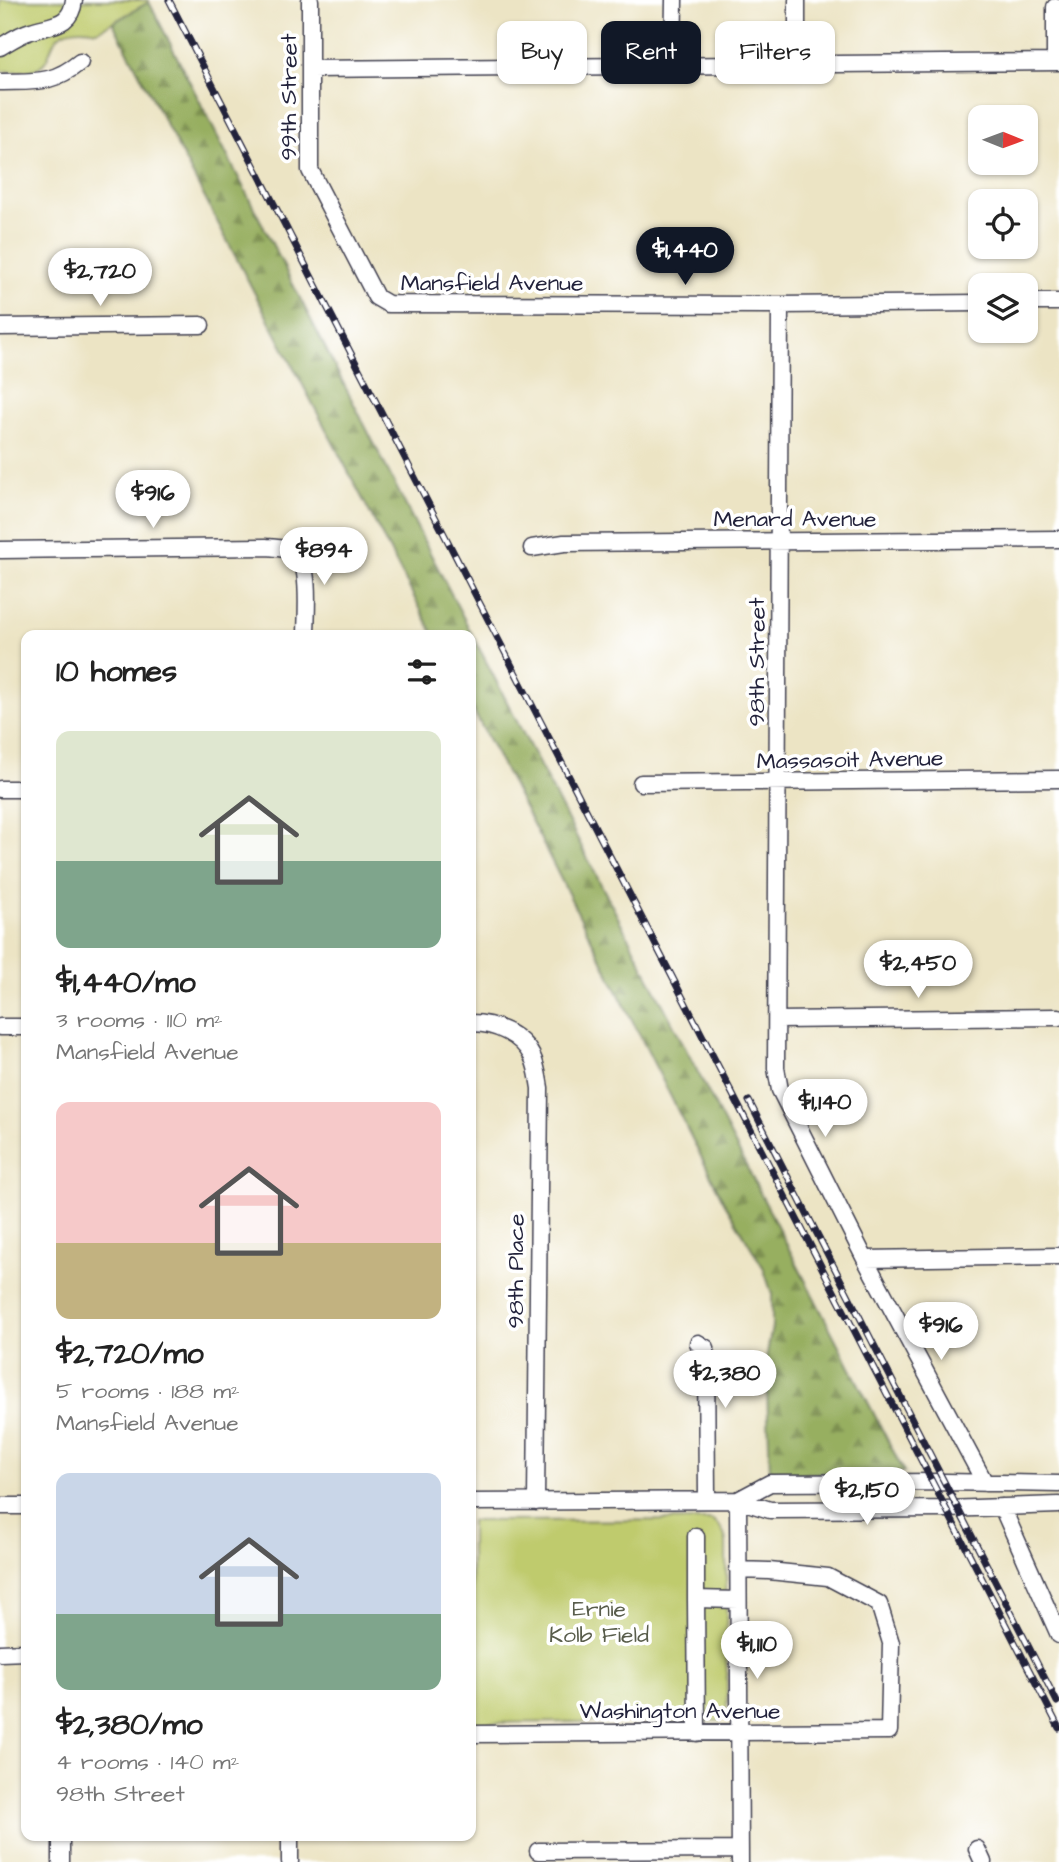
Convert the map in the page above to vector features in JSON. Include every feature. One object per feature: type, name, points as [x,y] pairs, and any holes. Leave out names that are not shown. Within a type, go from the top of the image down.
[{"type":"street","points":[[0,47],[28,32],[52,27],[68,19],[74,0]]},
{"type":"street","name":"99th Street","points":[[310,0],[310,170],[376,297],[382,301]]},
{"type":"street","points":[[674,0],[674,21]]},
{"type":"street","points":[[797,0],[797,21]]},
{"type":"street","points":[[835,64],[1057,62],[1055,7],[1059,7]]},
{"type":"street","points":[[0,82],[57,78],[80,62]]},
{"type":"street","points":[[310,69],[601,66]]},
{"type":"street","name":"Mansfield Avenue","points":[[382,301],[394,306],[968,303]]},
{"type":"street","points":[[1038,302],[1059,302]]},
{"type":"street","name":"98th Street","points":[[780,305],[775,1068],[780,1090],[865,1259],[985,1483]]},
{"type":"street","points":[[0,327],[201,325]]},
{"type":"street","name":"Menard Avenue","points":[[532,548],[564,543],[1059,539]]},
{"type":"street","points":[[0,550],[265,547],[286,550],[296,554],[305,572],[306,630]]},
{"type":"street","name":"Massasoit Avenue","points":[[641,783],[1059,779]]},
{"type":"street","points":[[0,789],[21,789]]},
{"type":"street","points":[[777,1020],[1059,1017]]},
{"type":"street","name":"98th Place","points":[[476,1024],[506,1032],[523,1044],[532,1056],[540,1088],[536,1502]]},
{"type":"street","points":[[0,1027],[21,1027]]},
{"type":"street","points":[[865,1259],[1059,1256]]},
{"type":"street","points":[[698,1343],[706,1348],[707,1500]]},
{"type":"street","points":[[738,1500],[770,1483],[1059,1484]]},
{"type":"street","points":[[476,1502],[738,1500],[770,1510],[1059,1505]]},
{"type":"street","points":[[538,1851],[740,1856],[738,1500]]},
{"type":"street","points":[[0,1506],[21,1506]]},
{"type":"street","points":[[1002,1507],[1059,1635]]},
{"type":"street","points":[[696,1536],[697,1733]]},
{"type":"street","name":"Washington Avenue","points":[[476,1734],[889,1731],[891,1643],[879,1604],[828,1577],[738,1570]]},
{"type":"street","points":[[696,1599],[738,1600]]},
{"type":"street","points":[[0,1653],[21,1652]]},
{"type":"street","points":[[61,1841],[61,1862]]},
{"type":"street","points":[[290,1841],[290,1862]]},
{"type":"green space","points":[[0,0],[149,2],[97,31],[81,29],[64,32],[54,42],[47,59],[39,67],[29,71],[0,71]]},
{"type":"green space","points":[[149,2],[470,630],[431,630],[113,23]]},
{"type":"green space","points":[[476,642],[904,1472],[770,1474],[766,1359],[772,1327],[772,1294],[763,1267],[724,1202],[476,716]]},
{"type":"green space","name":"Ernie Kolb Field","points":[[711,1520],[717,1524],[722,1529],[726,1542],[727,1713],[720,1721],[476,1723],[476,1521]]},
{"type":"railway","points":[[169,0],[1059,1728]]},
{"type":"railway","points":[[749,1101],[1057,1702]]}]
